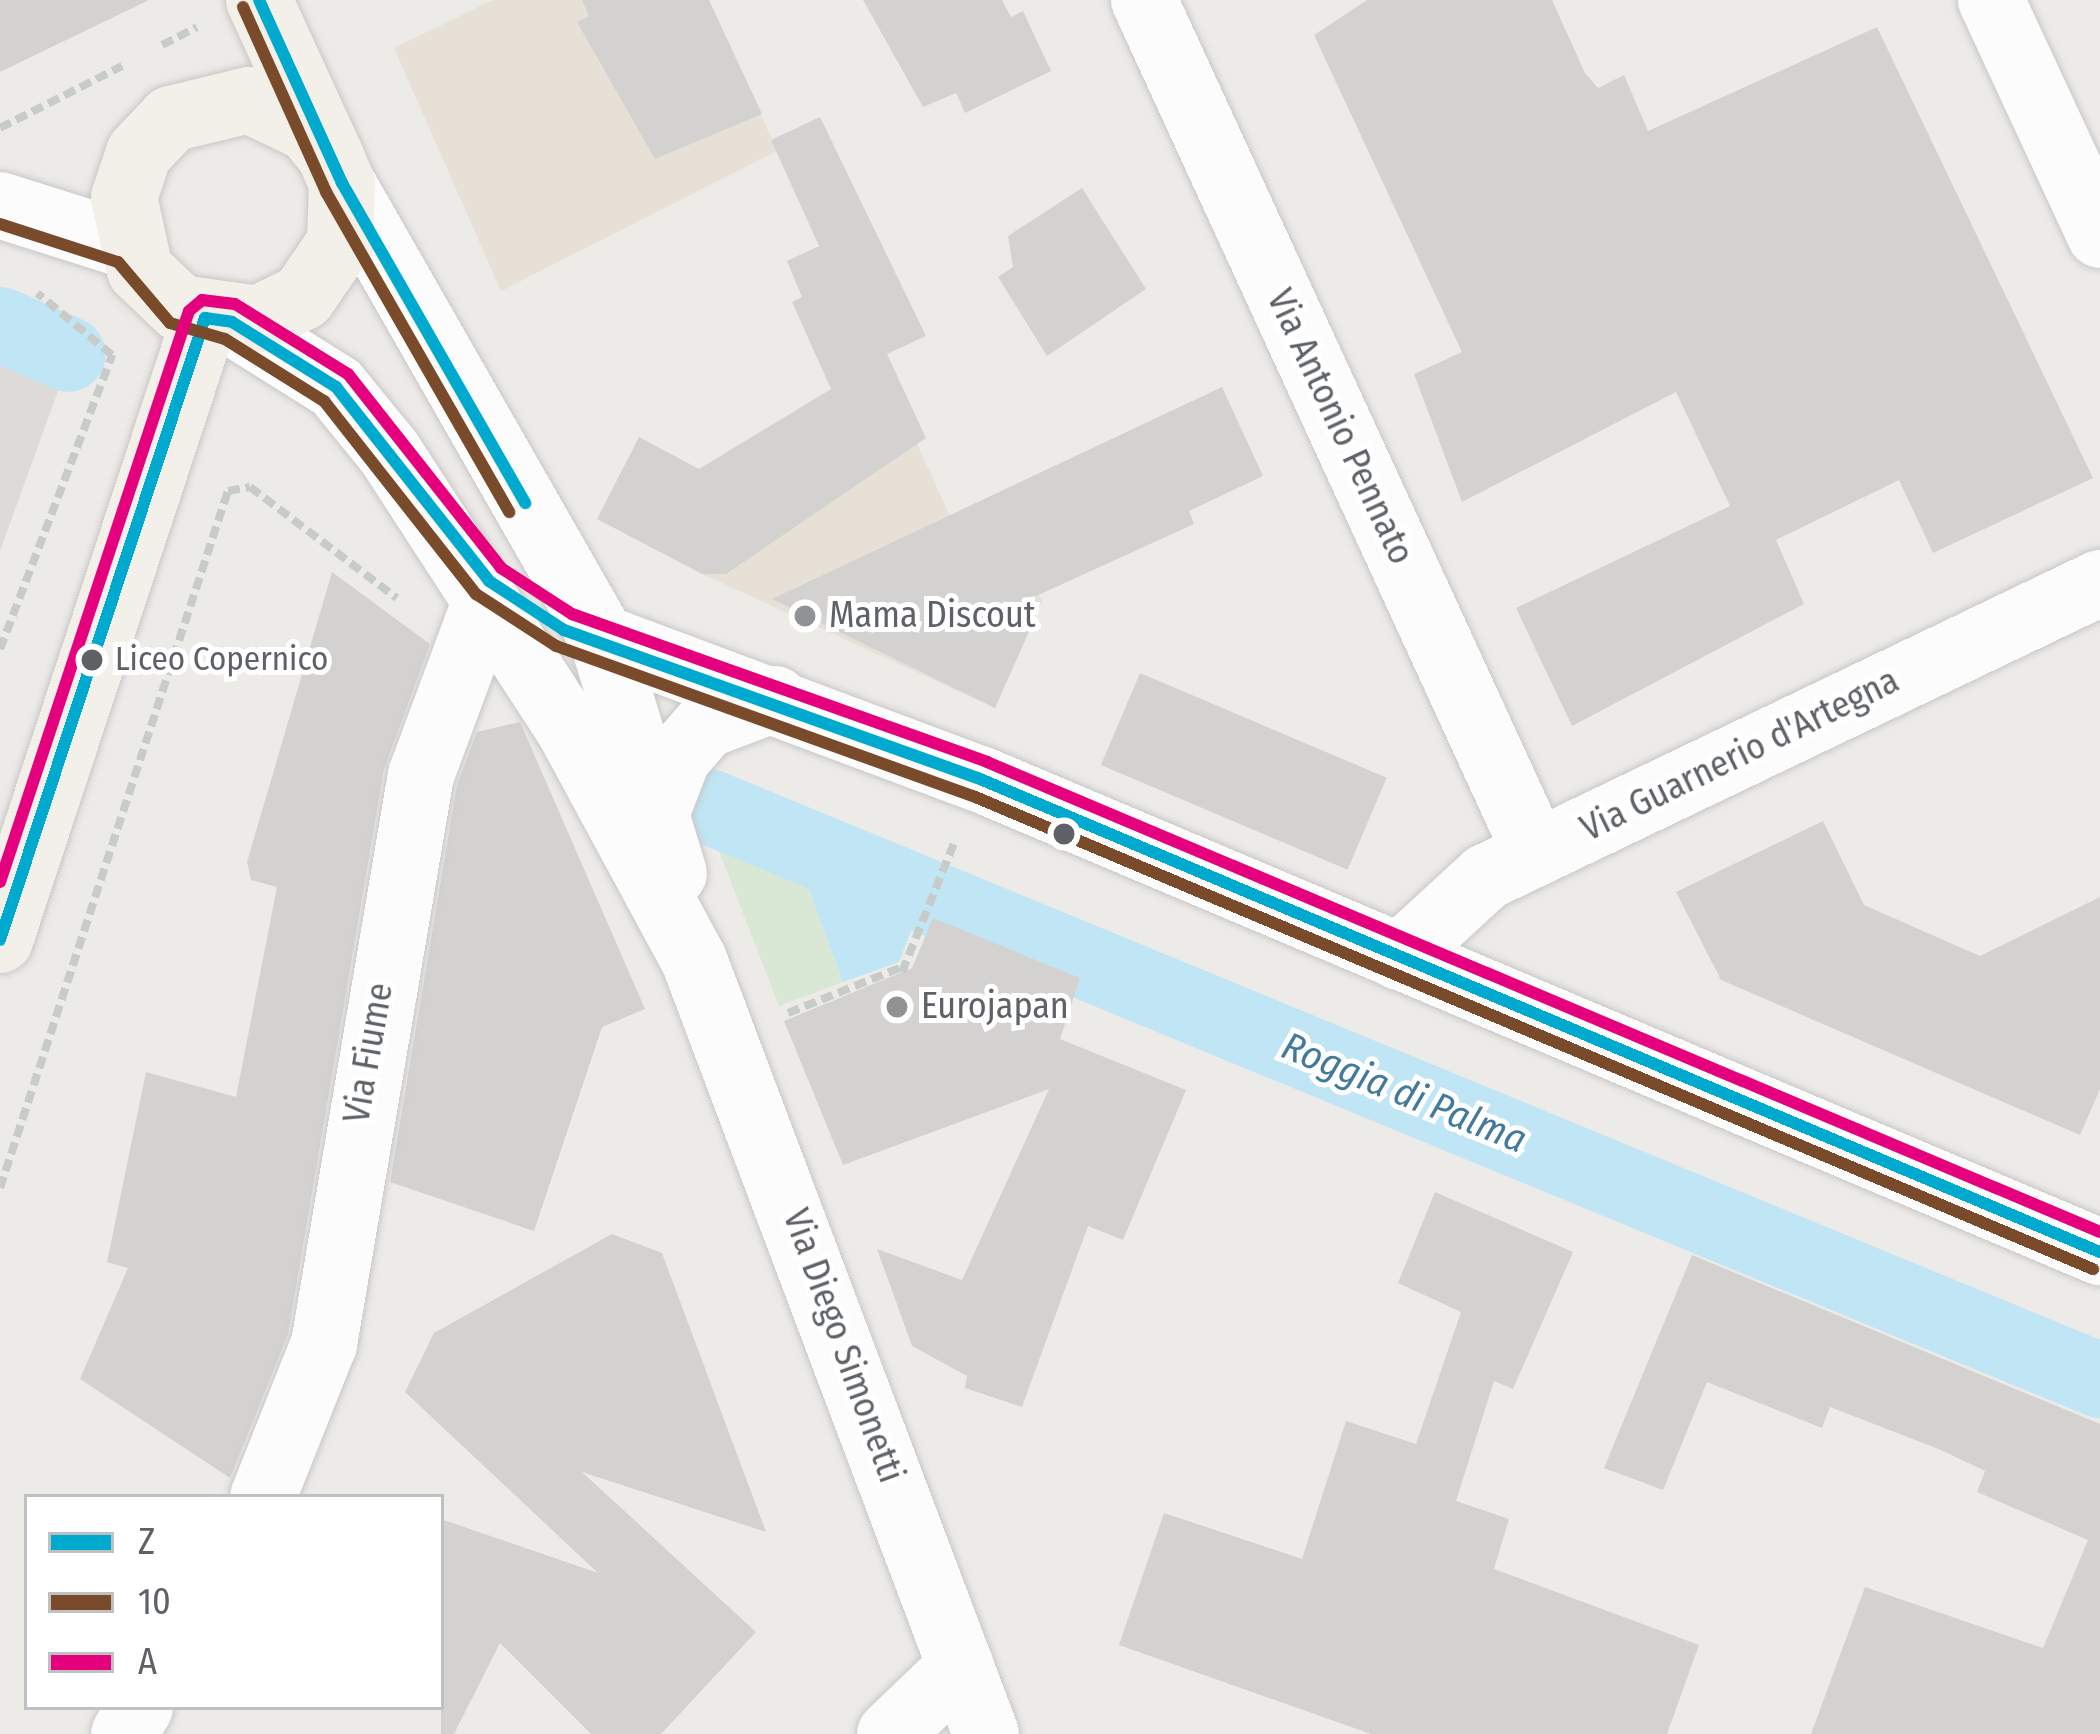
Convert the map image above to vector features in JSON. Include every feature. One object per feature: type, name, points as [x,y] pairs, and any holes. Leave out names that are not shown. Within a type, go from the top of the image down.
[{"type":"main road","points":[[259,0],[336,169],[327,271],[282,310],[219,320],[158,291],[129,246],[129,174],[153,134],[192,107],[249,100],[281,110],[336,169]]},
{"type":"main road","points":[[0,940],[219,320]]},
{"type":"street","name":"Via Antonio Pennato","points":[[1144,0],[1536,853]]},
{"type":"street","points":[[1990,0],[2100,235]]},
{"type":"street","name":"Via Diego Simonetti","points":[[336,169],[602,638],[658,809],[694,960],[986,1734]]},
{"type":"street","points":[[0,205],[129,246]]},
{"type":"street","points":[[219,320],[336,387],[435,523],[524,607],[775,699],[2100,1252]]},
{"type":"street","name":"Via Diego Simonetti","points":[[435,523],[472,629],[569,729],[694,960]]},
{"type":"street","name":"Via Guarnerio d'Artegna","points":[[1399,957],[1486,878],[2100,583]]},
{"type":"street","name":"Via Fiume","points":[[263,1494],[324,1344],[421,775],[472,629]]},
{"type":"street","points":[[658,809],[678,757],[706,725],[775,699]]},
{"type":"street","points":[[890,1734],[961,1666]]},
{"type":"path","points":[[0,128],[200,26],[194,13]]},
{"type":"path","points":[[0,649],[112,355],[20,280]]},
{"type":"path","points":[[0,1188],[228,491],[250,487],[472,629]]},
{"type":"path","points":[[774,1018],[903,969],[956,842]]},
{"type":"shaded area","points":[[493,0],[709,0],[777,151],[501,291],[394,48]]},
{"type":"shaded area","points":[[0,337],[67,366],[0,551]]},
{"type":"shaded area","points":[[917,444],[966,551],[1043,599],[995,708],[702,574]]},
{"type":"green space","points":[[713,836],[800,866],[843,982],[779,1006]]},
{"type":"water","points":[[789,836],[926,892],[899,962],[843,982]]},
{"type":"building","points":[[0,0],[149,0],[0,72]]},
{"type":"building","points":[[582,0],[709,0],[762,114],[655,159],[577,22],[589,16]]},
{"type":"building","points":[[863,0],[1002,0],[1011,17],[1023,11],[1051,71],[965,113],[956,93],[923,107]]},
{"type":"building","points":[[1367,0],[1552,0],[1585,73],[1598,88],[1624,75],[1648,131],[1877,27],[2093,478],[1933,553],[1899,480],[1776,540],[1804,604],[1572,726],[1516,608],[1730,506],[1676,392],[1462,502],[1414,374],[1462,352],[1314,35]]},
{"type":"building","points":[[820,117],[926,336],[887,354],[926,438],[726,574],[702,574],[597,519],[639,437],[699,469],[831,389],[792,302],[802,297],[787,261],[819,246],[771,140]]},
{"type":"building","points":[[1082,188],[1146,289],[1047,356],[998,277],[1013,267],[1008,236]]},
{"type":"building","points":[[1222,387],[1263,476],[1189,511],[1194,524],[999,613],[1031,627],[995,708],[772,599]]},
{"type":"building","points":[[332,572],[430,644],[384,769],[288,1334],[230,1478],[80,1379],[128,1268],[107,1262],[146,1072],[236,1097],[277,887],[251,880],[247,862]]},
{"type":"building","points":[[1140,673],[1387,778],[1348,870],[1101,765]]},
{"type":"building","points":[[520,722],[645,1009],[602,1027],[534,1231],[390,1182],[457,785],[477,732]]},
{"type":"building","points":[[1823,821],[1864,905],[1980,956],[2100,897],[2100,1089],[2080,1135],[1721,980],[1676,892]]},
{"type":"building","points":[[933,918],[1080,978],[1060,1039],[1186,1090],[1123,1240],[1088,1226],[1022,1407],[965,1388],[967,1376],[912,1346],[877,1249],[962,1280],[1049,1089],[843,1165],[784,1021],[912,968]]},
{"type":"building","points":[[1435,1192],[1573,1252],[1513,1389],[1494,1381],[1456,1501],[1509,1519],[1494,1569],[1699,1645],[1667,1734],[1371,1734],[1119,1645],[1164,1513],[1302,1559],[1346,1421],[1416,1444],[1461,1312],[1398,1283]]},
{"type":"building","points":[[612,1234],[662,1253],[766,1532],[582,1472],[756,1632],[661,1734],[591,1734],[500,1643],[454,1734],[441,1734],[444,1520],[598,1573],[405,1392],[434,1333]]},
{"type":"building","points":[[1692,1255],[2100,1424],[2100,1734],[1811,1734],[1865,1587],[2043,1648],[2088,1540],[1977,1492],[1985,1471],[1941,1450],[1830,1407],[1822,1428],[1707,1382],[1663,1490],[1604,1468]]},
{"type":"waterway","name":"Roggia di Palma","points":[[0,324],[68,354]]},
{"type":"waterway","name":"Roggia di Palma","points":[[708,806],[2100,1380]]},
{"type":"transit line","name":"Z","points":[[259,0],[342,183],[525,503]]},
{"type":"transit line","name":"10","points":[[243,7],[326,192],[509,512]]},
{"type":"transit line","name":"10","points":[[0,224],[118,262],[170,323],[225,339],[324,401],[476,594],[556,646],[973,796],[2093,1269]]},
{"type":"transit line","name":"A","points":[[0,882],[189,311],[202,300],[235,304],[348,374],[501,568],[572,614],[987,762],[2100,1232]]},
{"type":"transit line","name":"Z","points":[[0,940],[205,318],[232,322],[336,387],[489,581],[564,630],[980,779],[2100,1252]]},
{"type":"place","name":"Mama Discout","points":[[805,616]]},
{"type":"place","name":"Liceo Copernico","points":[[92,660]]},
{"type":"place","name":"Eurojapan","points":[[897,1007]]}]
